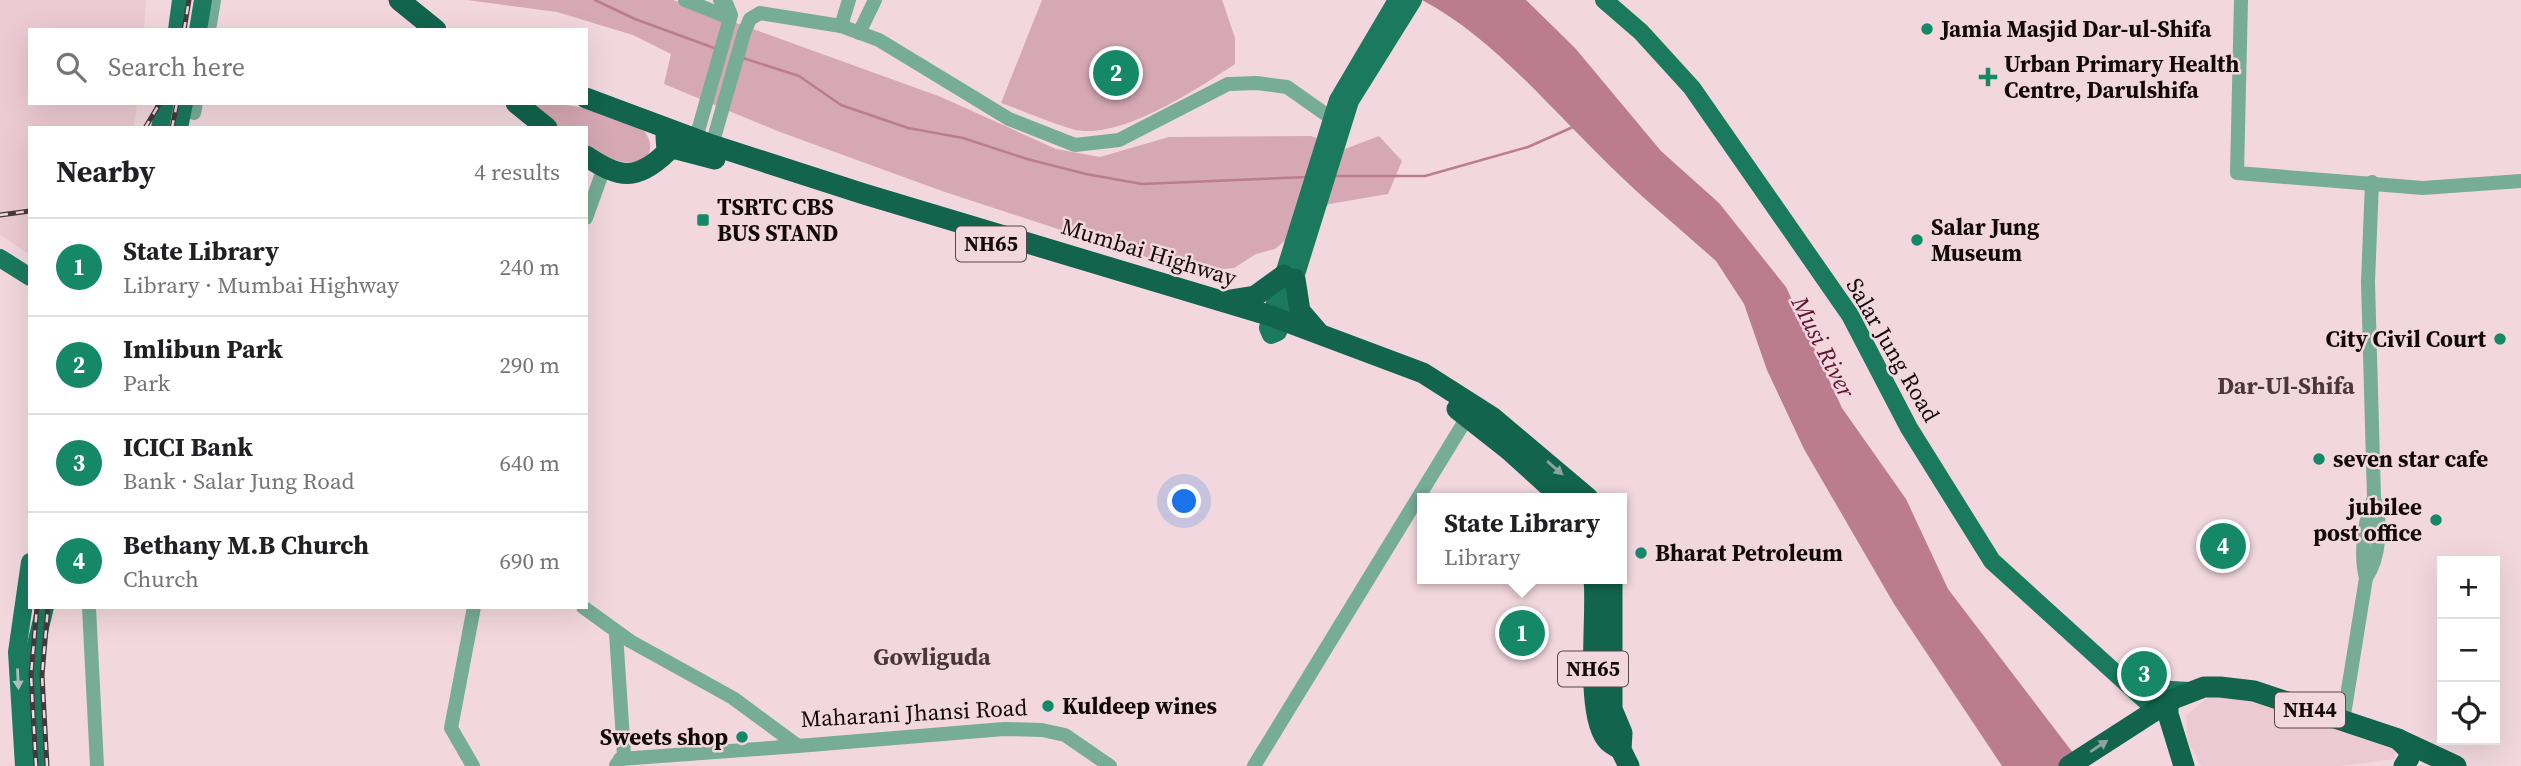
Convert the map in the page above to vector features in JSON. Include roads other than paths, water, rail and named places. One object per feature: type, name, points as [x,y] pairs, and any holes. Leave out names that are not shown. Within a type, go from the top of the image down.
[{"type":"highway","points":[[384,0],[416,28]]},
{"type":"highway","points":[[399,0],[434,28]]},
{"type":"highway","name":"Mumbai Highway","points":[[588,98],[660,124],[707,131],[863,194],[1221,300],[1434,393],[1468,416],[1556,493]]},
{"type":"highway","points":[[518,105],[545,126]]},
{"type":"highway","points":[[595,162],[619,174],[637,174],[654,164],[669,148],[660,124]]},
{"type":"highway","name":"Mumbai Highway","points":[[669,148],[701,155],[1275,324],[1322,335],[1423,373],[1492,416],[1582,493]]},
{"type":"highway","points":[[1221,300],[1255,296],[1289,277],[1300,311],[1322,335]]},
{"type":"highway","name":"NH65","points":[[1596,584],[1604,607],[1612,709],[1622,733],[1625,758]]},
{"type":"highway","name":"NH65","points":[[1604,607],[1611,584]]},
{"type":"highway","name":"NH44","points":[[2069,766],[2148,714],[2190,691],[2220,687],[2254,691],[2398,739],[2456,766]]},
{"type":"highway","points":[[2148,714],[2161,729],[2175,766]]},
{"type":"highway","points":[[2148,714],[2168,714],[2184,766]]},
{"type":"highway","points":[[2398,739],[2409,750],[2409,758],[2404,766]]},
{"type":"main road","points":[[177,28],[181,0]]},
{"type":"main road","points":[[198,28],[203,0]]},
{"type":"main road","points":[[1275,324],[1331,144],[1362,69],[1397,0]]},
{"type":"main road","points":[[1331,144],[1331,118],[1362,69],[1413,0]]},
{"type":"main road","name":"Salar Jung Road","points":[[1604,0],[1641,32],[1692,88],[1850,315],[1909,428],[1992,561],[2132,688],[2148,714]]},
{"type":"main road","points":[[160,126],[165,105]]},
{"type":"main road","points":[[180,126],[191,107]]},
{"type":"main road","points":[[0,258],[28,275]]},
{"type":"main road","points":[[24,766],[18,642],[28,575]]},
{"type":"main road","points":[[38,766],[35,650],[45,609]]},
{"type":"main road","points":[[18,642],[23,648],[35,650]]},
{"type":"main road","points":[[2132,688],[2190,691]]},
{"type":"street","points":[[209,28],[214,0]]},
{"type":"street","points":[[685,0],[728,24]]},
{"type":"street","points":[[707,131],[728,24],[727,5],[720,0]]},
{"type":"street","points":[[841,26],[849,0]]},
{"type":"street","points":[[859,33],[875,0]]},
{"type":"street","points":[[2241,0],[2237,173],[2424,188],[2521,181]]},
{"type":"street","points":[[707,131],[750,19],[760,13],[841,26],[879,40],[1009,119],[1075,145],[1119,140],[1228,84],[1257,83],[1287,87],[1331,118]]},
{"type":"street","points":[[588,206],[595,162]]},
{"type":"street","points":[[2343,721],[2366,578],[2374,566],[2378,512],[2374,498],[2368,282],[2372,182]]},
{"type":"street","points":[[1421,493],[1468,416]]},
{"type":"street","points":[[1254,766],[1417,499]]},
{"type":"street","points":[[89,609],[97,766]]},
{"type":"street","points":[[473,766],[452,729],[474,609]]},
{"type":"street","name":"Maharani Jhansi Road","points":[[586,609],[616,633],[733,698],[798,746],[1004,729],[1042,730],[1065,735],[1110,766]]},
{"type":"street","points":[[616,633],[624,755],[618,762]]},
{"type":"street","points":[[618,762],[798,746]]},
{"type":"waterway","points":[[595,0],[635,19],[717,49]]},
{"type":"waterway","points":[[743,58],[799,76],[841,105],[908,128],[963,138],[1027,159],[1086,174],[1142,184],[1308,177]]},
{"type":"waterway","points":[[1332,176],[1425,176],[1528,147],[1573,127]]},
{"type":"railway","points":[[184,28],[189,0]]},
{"type":"railway","points":[[146,126],[159,105]]},
{"type":"railway","points":[[172,126],[177,105]]},
{"type":"railway","points":[[0,215],[28,211]]},
{"type":"railway","points":[[36,766],[31,675],[37,609]]},
{"type":"railway","points":[[47,766],[42,675],[48,609]]},
{"type":"place","name":"Jamia Masjid Dar-ul-Shifa","points":[[1927,29]]},
{"type":"place","name":"Imlibun Park","points":[[1116,73]]},
{"type":"place","name":"Urban Primary Health Centre, Darulshifa","points":[[1988,77]]},
{"type":"place","name":"TSRTC CBS BUS STAND","points":[[703,220]]},
{"type":"place","name":"Salar Jung Museum","points":[[1917,240]]},
{"type":"place","name":"City Civil Court","points":[[2500,339]]},
{"type":"place","name":"seven star cafe","points":[[2319,459]]},
{"type":"place","name":"jubilee post office","points":[[2436,520]]},
{"type":"place","name":"Bethany M.B Church","points":[[2223,546]]},
{"type":"place","name":"Bharat Petroleum","points":[[1641,553]]},
{"type":"place","name":"State Library","points":[[1522,633]]},
{"type":"place","name":"ICICI Bank","points":[[2144,674]]},
{"type":"place","name":"Kuldeep wines","points":[[1048,706]]},
{"type":"place","name":"Sweets shop","points":[[742,737]]},
{"type":"district","name":"Dar-Ul-Shifa","points":[[2286,386]]},
{"type":"district","name":"Gowliguda","points":[[932,657]]},
{"type":"water label","name":"Musi River","points":[[1823,347]]}]
